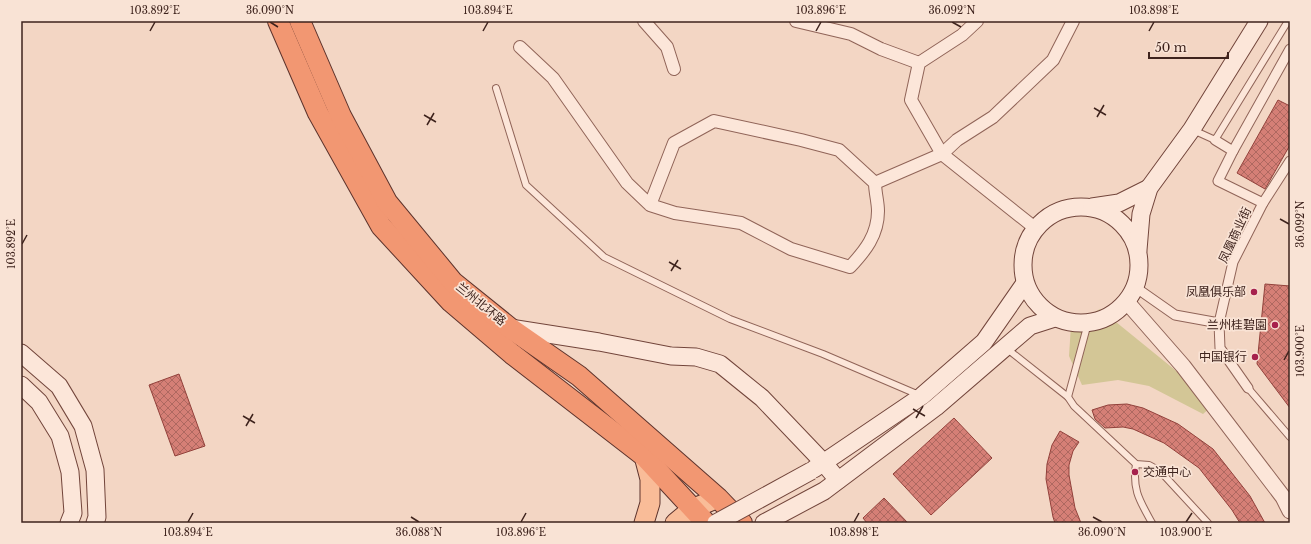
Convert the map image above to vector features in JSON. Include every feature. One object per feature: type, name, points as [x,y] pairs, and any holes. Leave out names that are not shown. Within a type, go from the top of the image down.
[{"type":"highway","name":"兰州北环路","points":[[278,21],[318,113],[380,226],[452,302],[500,344],[644,456],[699,516]]},
{"type":"highway","name":"兰州北环路","points":[[300,21],[341,116],[387,202],[453,282],[510,328],[579,376],[718,498],[742,523]]},
{"type":"main road","points":[[1149,188],[1119,203],[1091,208],[1075,207],[1060,210],[1046,218],[1035,228],[1023,255],[1023,269],[1030,294],[1037,304],[1055,318],[1071,323],[1088,323],[1109,316],[1127,302],[1135,287],[1139,270],[1138,252],[1141,214],[1149,188],[1192,129],[1259,21]]},
{"type":"main road","points":[[1091,208],[1107,213],[1121,223],[1132,236],[1138,252]]},
{"type":"main road","points":[[716,523],[929,402],[984,342],[1026,284]]},
{"type":"main road","points":[[764,523],[824,490],[838,480],[929,402],[1006,348],[1030,326],[1055,318]]},
{"type":"main road","points":[[510,328],[599,342],[671,356],[696,357],[720,364],[762,398],[817,466],[838,480]]},
{"type":"main road","points":[[21,353],[59,386],[83,426],[95,470],[97,517],[95,523]]},
{"type":"main road","points":[[21,385],[40,402],[60,436],[70,472],[73,513],[69,523]]},
{"type":"main road","points":[[644,456],[650,479],[650,503],[644,523]]},
{"type":"main road","points":[[674,523],[699,516],[718,498]]},
{"type":"street","points":[[644,21],[667,47],[674,69]]},
{"type":"street","points":[[796,21],[851,34],[882,49],[919,63]]},
{"type":"street","points":[[977,21],[962,35],[919,63],[911,100],[942,154],[1035,228]]},
{"type":"street","points":[[875,183],[942,154],[957,140],[993,117],[1053,60],[1073,21]]},
{"type":"street","points":[[520,47],[553,78],[627,183],[650,205],[675,213],[741,223],[791,249],[850,267],[865,252],[874,233],[878,212],[875,183],[839,150],[802,140],[714,121],[674,143],[650,205]]},
{"type":"street","points":[[1263,203],[1218,181],[1290,48]]},
{"type":"street","points":[[1215,140],[1233,151]]},
{"type":"street","name":"凤凰商业街","points":[[1248,388],[1220,348],[1219,323],[1233,262],[1263,203],[1290,161]]},
{"type":"street","points":[[1135,287],[1175,315],[1219,323]]},
{"type":"street","points":[[1127,302],[1183,366],[1285,495],[1290,510]]},
{"type":"lane","points":[[1192,129],[1215,140],[1288,21]]},
{"type":"lane","points":[[496,88],[526,185],[604,257],[730,319],[823,354],[929,402]]},
{"type":"lane","points":[[1068,396],[1088,323]]},
{"type":"lane","points":[[1006,348],[1068,396],[1074,406],[1136,464],[1149,465],[1160,471],[1208,523]]},
{"type":"lane","points":[[1248,388],[1290,437]]},
{"type":"lane","points":[[1136,464],[1134,477],[1135,490],[1152,523]]},
{"type":"shaded area","points":[[1100,309],[1180,374],[1211,407],[1203,414],[1149,386],[1118,380],[1082,385],[1069,356],[1071,325]]},
{"type":"building","points":[[1278,100],[1290,106],[1290,145],[1265,189],[1237,173]]},
{"type":"building","name":"兰州桂碧園","points":[[1265,284],[1290,286],[1290,408],[1257,364]]},
{"type":"building","points":[[179,374],[205,446],[175,456],[149,385]]},
{"type":"building","points":[[1127,404],[1143,408],[1178,424],[1213,449],[1250,496],[1265,523],[1240,523],[1232,510],[1199,468],[1164,443],[1133,429],[1123,427],[1105,428],[1095,419],[1092,410],[1108,405]]},
{"type":"building","points":[[954,418],[992,458],[931,515],[893,474]]},
{"type":"building","points":[[1060,431],[1079,442],[1073,451],[1069,465],[1069,475],[1075,508],[1081,523],[1055,523],[1053,517],[1046,479],[1047,464],[1052,445]]},
{"type":"building","points":[[884,498],[908,523],[867,523],[863,518]]},
{"type":"place","name":"凤凰俱乐部","points":[[1254,292]]},
{"type":"place","name":"兰州桂碧園","points":[[1275,325]]},
{"type":"place","name":"中国银行","points":[[1255,357]]},
{"type":"place","name":"交通中心","points":[[1135,472]]}]
